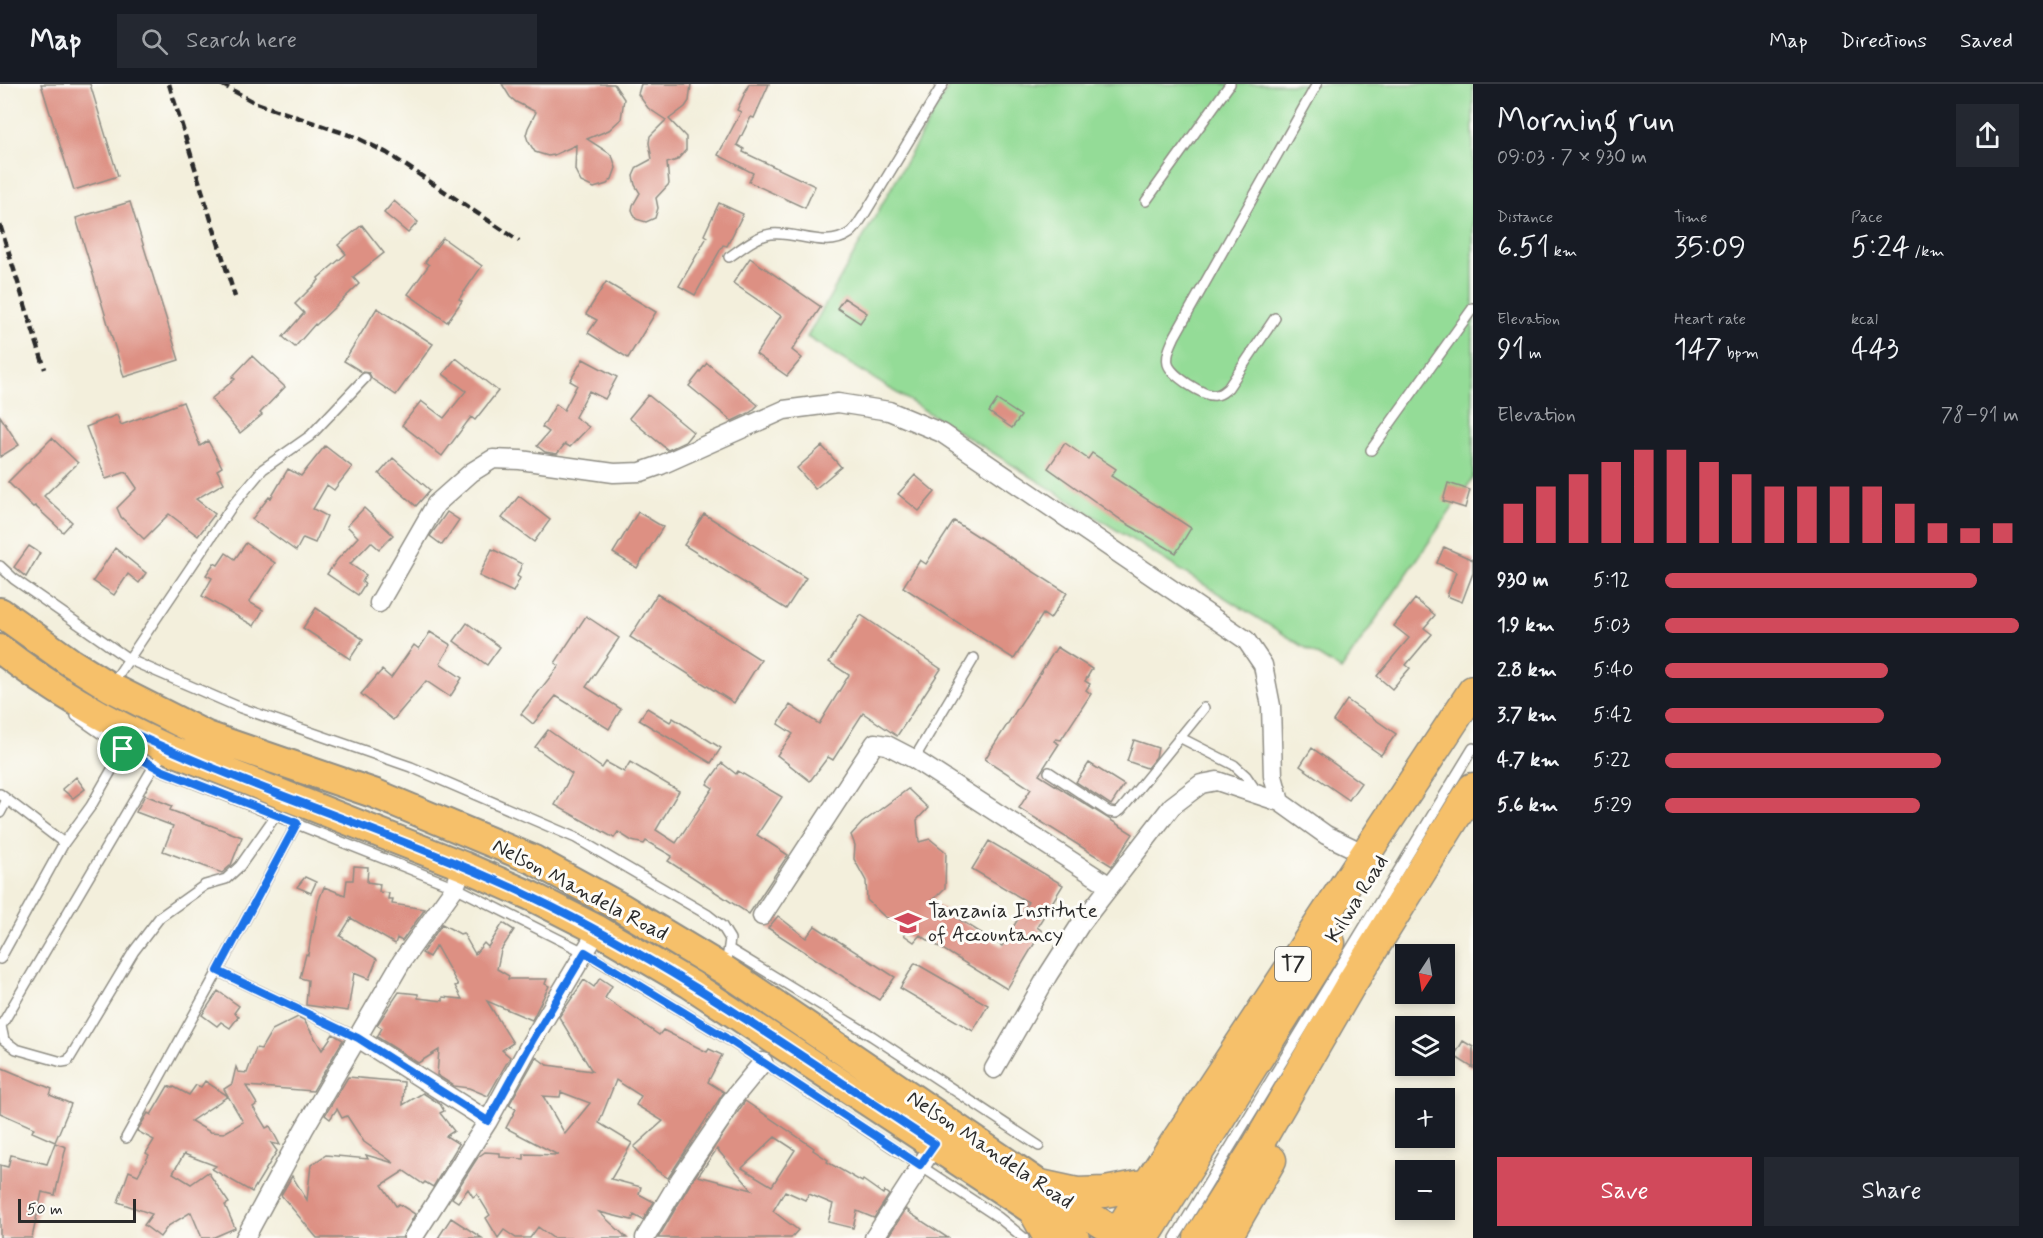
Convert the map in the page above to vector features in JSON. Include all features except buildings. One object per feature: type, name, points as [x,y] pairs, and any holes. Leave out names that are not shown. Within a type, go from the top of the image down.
[{"type":"highway","name":"T7","points":[[1139,1234],[1148,1184],[1473,691]]},
{"type":"highway","name":"Kilwa Road","points":[[1139,1234],[1287,1013],[1473,711]]},
{"type":"highway","name":"Kilwa Road","points":[[1199,1238],[1257,1146],[1351,984],[1473,788]]},
{"type":"highway","points":[[1231,1234],[1394,945],[1473,818]]},
{"type":"highway","points":[[1037,1218],[1077,1193],[1105,1192],[1148,1184]]},
{"type":"main road","name":"Nelson Mandela Road","points":[[0,612],[70,662],[110,687],[207,736],[376,794],[534,860],[620,907],[727,960],[1037,1218],[1139,1234]]},
{"type":"main road","name":"Nelson Mandela Road","points":[[0,649],[128,741],[161,758],[459,877],[531,896],[592,941],[690,984],[928,1154],[1037,1218],[1076,1238]]},
{"type":"street","points":[[379,603],[436,504],[472,472],[493,459],[520,460],[614,473],[641,472],[784,410],[838,403],[889,411],[942,433],[1246,640],[1263,665],[1271,706],[1273,777],[1280,802]]},
{"type":"street","points":[[762,916],[875,742],[887,745],[914,759],[1110,886]]},
{"type":"street","points":[[994,1069],[1080,925],[1172,806],[1201,784],[1217,781],[1280,802],[1326,835],[1365,854]]},
{"type":"street","points":[[246,1238],[304,1129],[402,961],[459,877]]},
{"type":"street","points":[[413,1238],[488,1121],[532,1041],[592,941]]},
{"type":"street","points":[[358,1038],[488,1121]]},
{"type":"street","points":[[645,1238],[730,1102],[763,1062]]},
{"type":"street","points":[[874,1238],[928,1154]]},
{"type":"lane","points":[[729,257],[746,245],[770,234],[829,241],[851,233],[944,84]]},
{"type":"lane","points":[[1146,201],[1230,84]]},
{"type":"lane","points":[[1275,318],[1228,388],[1220,394],[1214,396],[1205,394],[1171,371],[1168,352],[1175,336],[1317,84]]},
{"type":"lane","points":[[1371,450],[1473,308]]},
{"type":"lane","points":[[110,687],[232,506],[263,469],[310,436],[365,378]]},
{"type":"lane","points":[[0,566],[14,579],[130,660],[241,708],[411,767],[576,838],[708,915],[722,926],[730,939],[727,960],[872,1036],[1039,1146]]},
{"type":"lane","points":[[914,759],[974,658]]},
{"type":"lane","points":[[1049,772],[1109,812],[1116,813],[1121,810],[1204,708]]},
{"type":"lane","points":[[0,959],[64,843],[91,806],[128,741],[66,710]]},
{"type":"lane","points":[[1179,737],[1233,765],[1246,776],[1258,794]]},
{"type":"lane","points":[[1139,1234],[1473,748]]},
{"type":"lane","points":[[276,815],[240,866],[226,879],[205,885],[160,917],[134,951],[68,1060],[62,1062],[16,1049],[4,1040],[1,1026],[161,758],[276,815],[459,877]]},
{"type":"lane","points":[[0,813],[4,797],[64,843]]},
{"type":"lane","points":[[126,1138],[297,823]]},
{"type":"lane","points":[[592,941],[763,1062],[928,1154]]},
{"type":"lane","points":[[218,971],[358,1038]]},
{"type":"green space","points":[[950,84],[1473,84],[1473,478],[1341,670],[807,337]]},
{"type":"railway","points":[[169,84],[235,297]]},
{"type":"railway","points":[[221,84],[256,103],[355,137],[387,153],[519,241]]},
{"type":"railway","points":[[0,225],[45,369]]},
{"type":"place","name":"Tanzania Institute of Accountancy","points":[[908,923]]},
{"type":"route","points":[[133,733],[216,770],[463,866],[531,896],[598,930],[690,984],[935,1144],[920,1165],[726,1038],[585,952],[488,1121],[358,1038],[218,971],[297,823],[161,770],[123,749],[133,733]]}]
